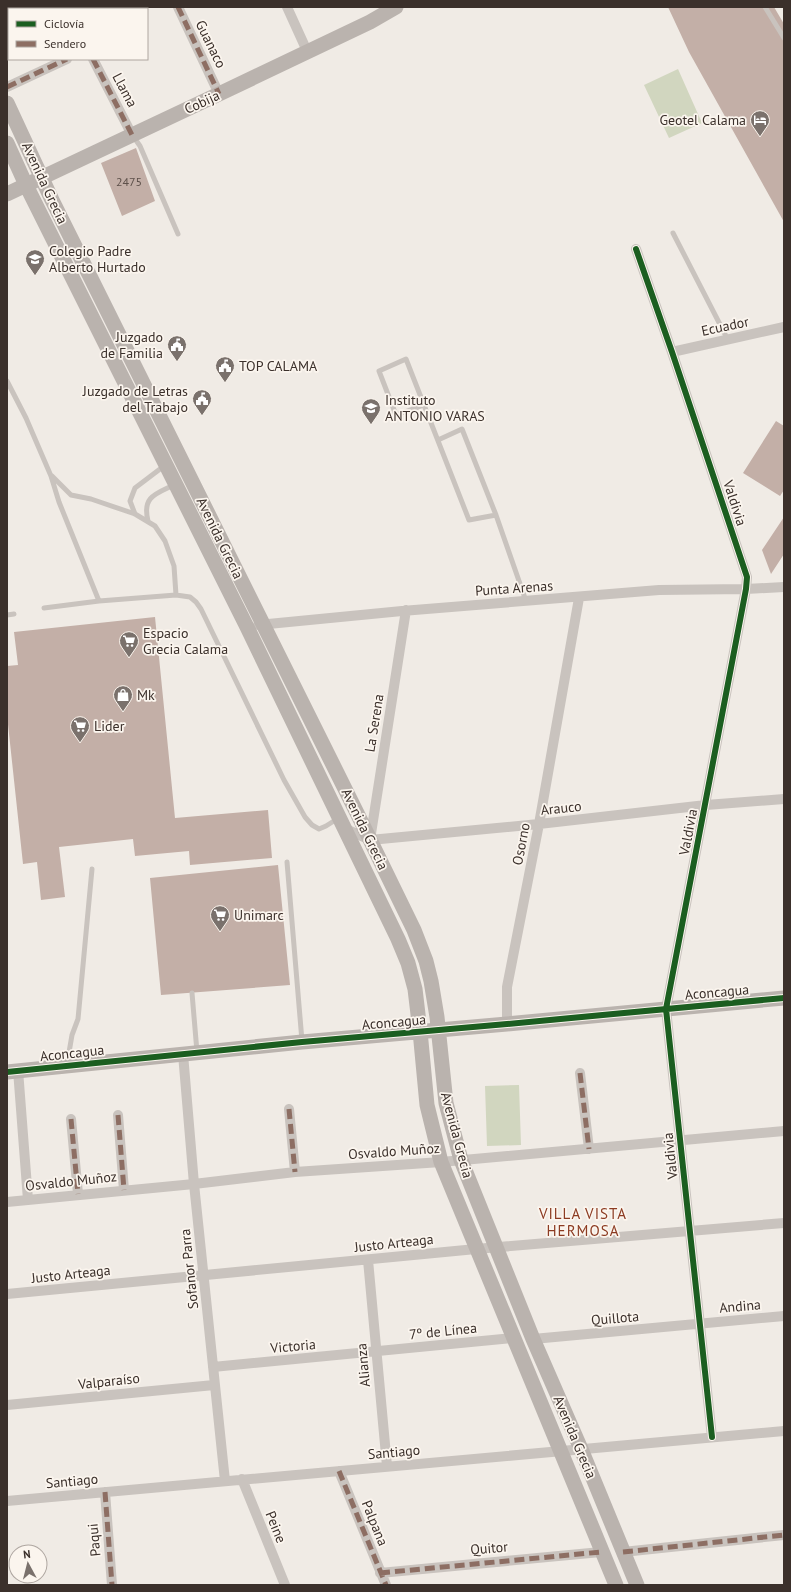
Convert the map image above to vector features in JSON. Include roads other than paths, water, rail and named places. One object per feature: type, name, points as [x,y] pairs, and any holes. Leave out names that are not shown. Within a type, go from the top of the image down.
[{"type":"main road","name":"Cobija","points":[[7,194],[219,94],[396,7]]},
{"type":"main road","name":"Avenida Grecia","points":[[7,103],[42,178],[414,930],[426,961],[431,981],[439,1030],[446,1103],[461,1160],[495,1248],[581,1449],[637,1585]]},
{"type":"main road","name":"Avenida Grecia","points":[[7,142],[26,185],[247,627],[398,939],[408,964],[415,988],[427,1104],[441,1162],[601,1552],[616,1585]]},
{"type":"main road","name":"Aconcagua","points":[[12,1071],[302,1042],[784,998]]},
{"type":"street","name":"Guanaco","points":[[178,7],[219,94]]},
{"type":"street","points":[[287,7],[307,51]]},
{"type":"street","points":[[7,87],[65,60]]},
{"type":"street","name":"Llama","points":[[94,60],[132,135]]},
{"type":"street","name":"Valdivia","points":[[636,249],[747,577],[706,806],[666,1009],[712,1437]]},
{"type":"street","name":"Ecuador","points":[[672,352],[784,327]]},
{"type":"street","name":"Punta Arenas","points":[[247,627],[406,610],[578,598],[659,590],[746,589],[784,586]]},
{"type":"street","name":"Osorno","points":[[507,1024],[508,987],[539,824],[578,598]]},
{"type":"street","name":"La Serena","points":[[370,840],[406,610]]},
{"type":"street","name":"Arauco","points":[[370,840],[784,799]]},
{"type":"street","points":[[342,823],[370,840]]},
{"type":"street","name":"Sofanor Parra","points":[[190,1053],[194,1184],[225,1481]]},
{"type":"street","points":[[12,1071],[28,1200]]},
{"type":"street","points":[[580,1073],[589,1149]]},
{"type":"street","points":[[290,1109],[295,1172]]},
{"type":"street","points":[[118,1115],[124,1190]]},
{"type":"street","points":[[71,1119],[78,1194]]},
{"type":"street","name":"Osvaldo Muñoz","points":[[7,1202],[194,1184],[295,1172],[441,1162],[784,1131]]},
{"type":"street","name":"Justo Arteaga","points":[[7,1294],[476,1249],[784,1223]]},
{"type":"street","name":"Alianza","points":[[368,1260],[387,1466]]},
{"type":"street","name":"Andina","points":[[699,1324],[784,1316]]},
{"type":"street","name":"Quillota","points":[[533,1339],[699,1324]]},
{"type":"street","name":"7º de Línea","points":[[376,1352],[513,1338]]},
{"type":"street","name":"Victoria","points":[[213,1367],[376,1352]]},
{"type":"street","name":"Valparaíso","points":[[7,1405],[214,1385]]},
{"type":"street","name":"Santiago","points":[[7,1501],[784,1431]]},
{"type":"street","name":"Palpana","points":[[339,1471],[386,1585]]},
{"type":"street","name":"Peine","points":[[242,1480],[285,1585]]},
{"type":"street","name":"Paqui","points":[[105,1492],[112,1585]]},
{"type":"street","points":[[623,1552],[784,1535]]},
{"type":"street","name":"Quitor","points":[[380,1573],[601,1552]]},
{"type":"lane","points":[[764,7],[784,38]]},
{"type":"lane","points":[[132,135],[140,146],[178,234]]},
{"type":"lane","points":[[673,233],[728,340]]},
{"type":"lane","points":[[424,405],[396,415],[379,371],[406,359],[438,440],[469,520],[496,515]]},
{"type":"lane","points":[[7,381],[26,418],[51,476],[59,502],[99,601]]},
{"type":"lane","points":[[438,440],[462,429],[496,515],[526,601]]},
{"type":"lane","points":[[135,514],[130,501],[135,488],[165,465]]},
{"type":"lane","points":[[51,476],[71,495],[91,499],[135,514],[155,526],[160,533],[174,566],[176,595]]},
{"type":"lane","points":[[148,521],[145,510],[147,502],[156,494],[175,484]]},
{"type":"lane","points":[[44,608],[99,601],[176,595],[190,597],[201,609],[284,780],[305,817],[312,825],[319,828],[342,823]]},
{"type":"lane","points":[[7,615],[14,614]]},
{"type":"lane","points":[[287,862],[302,1042]]},
{"type":"lane","points":[[67,1066],[72,1035],[78,1019],[92,869]]},
{"type":"lane","points":[[190,1053],[192,993]]},
{"type":"place","name":"Geotel Calama","points":[[760,137]]},
{"type":"place","name":"Colegio Padre Alberto Hurtado","points":[[35,276]]},
{"type":"place","name":"Juzgado de Familia","points":[[177,362]]},
{"type":"place","name":"TOP CALAMA","points":[[225,383]]},
{"type":"place","name":"Juzgado de Letras del Trabajo","points":[[202,416]]},
{"type":"place","name":"Instituto ANTONIO VARAS","points":[[371,425]]},
{"type":"place","name":"Espacio Grecia Calama","points":[[129,658]]},
{"type":"place","name":"Mk","points":[[123,712]]},
{"type":"place","name":"Lider","points":[[80,743]]},
{"type":"place","name":"Unimarc","points":[[220,932]]},
{"type":"district","name":"VILLA VISTA HERMOSA","points":[[583,1222]]}]
